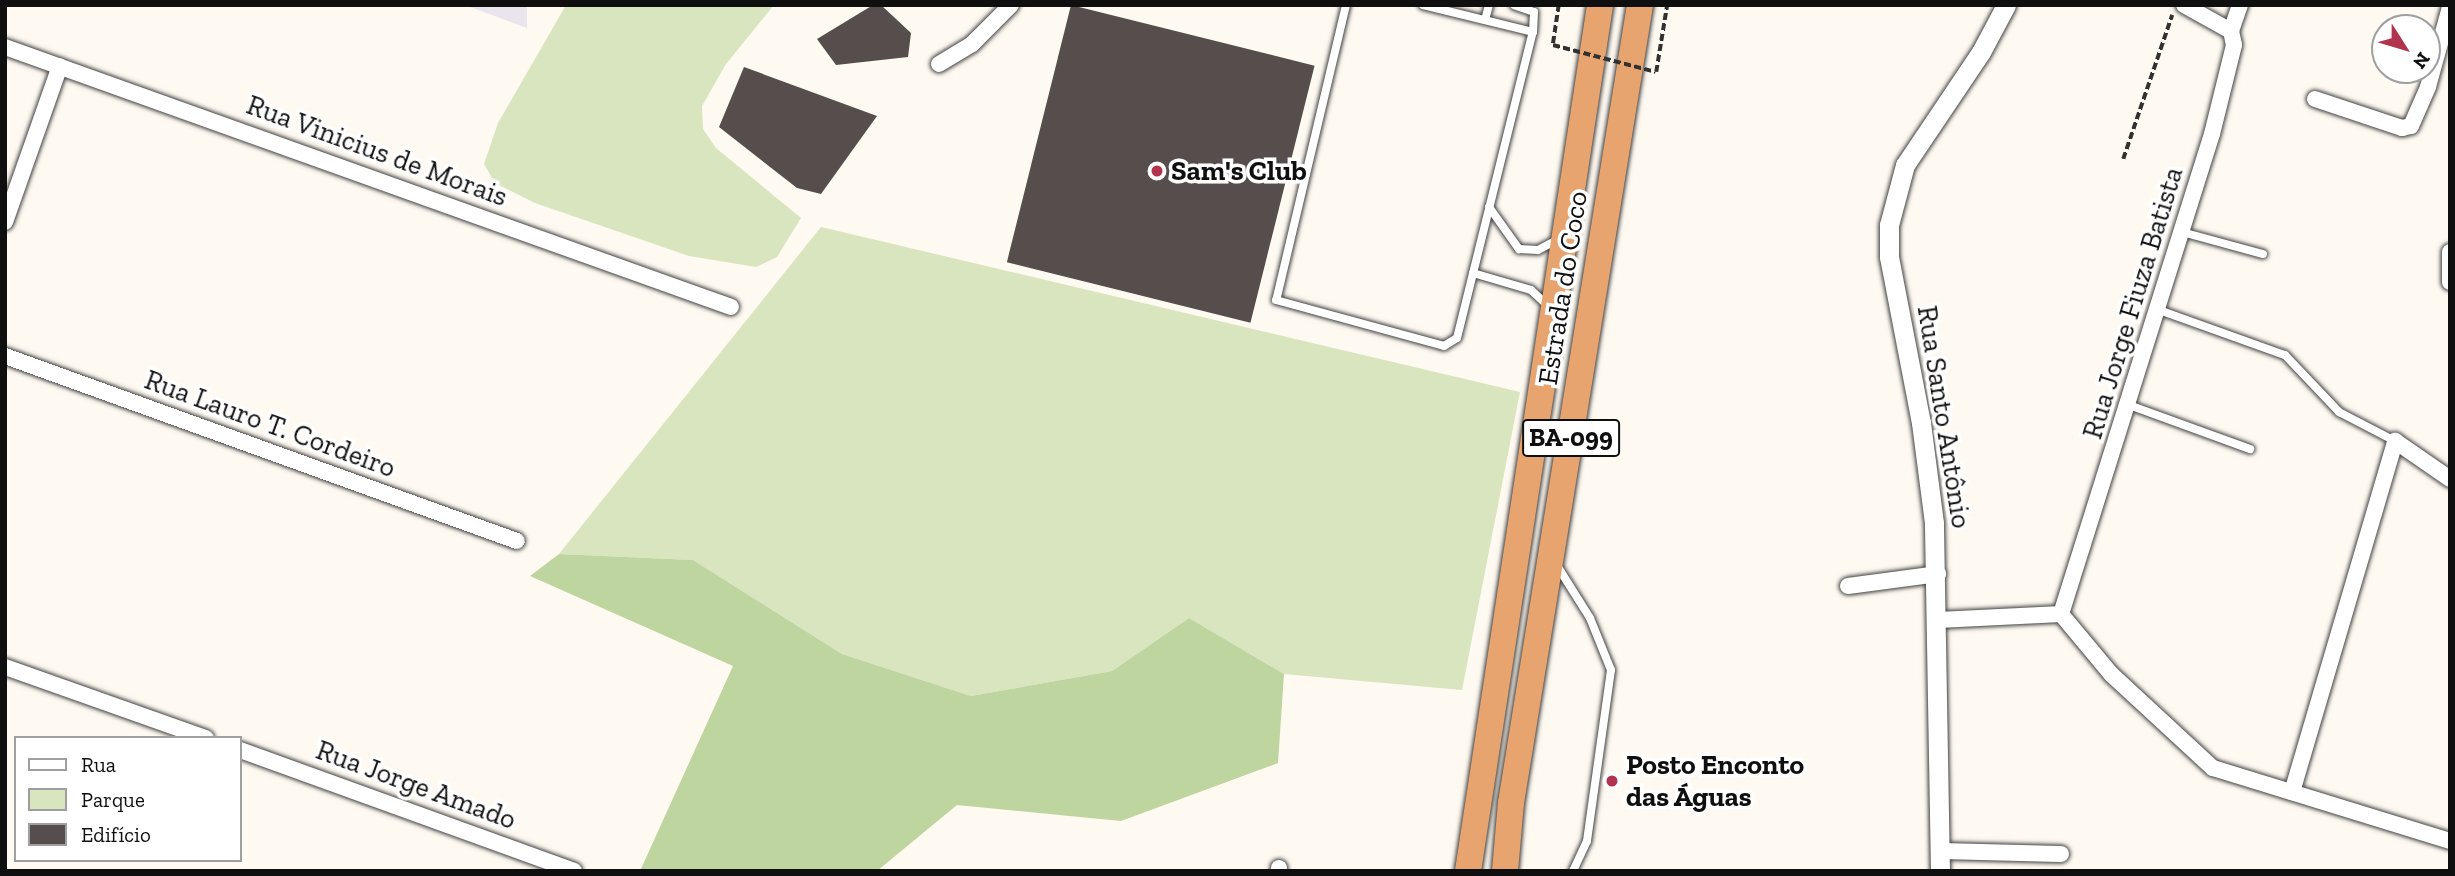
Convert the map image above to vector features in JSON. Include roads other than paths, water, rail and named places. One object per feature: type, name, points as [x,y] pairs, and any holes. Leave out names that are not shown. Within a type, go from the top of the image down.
[{"type":"highway","name":"Estrada do Coco","points":[[1468,871],[1600,5]]},
{"type":"highway","name":"Estrada do Coco","points":[[1505,871],[1511,803],[1640,5]]},
{"type":"street","points":[[939,64],[972,44],[1011,5]]},
{"type":"street","name":"Rua Santo Antônio","points":[[1940,871],[1938,574],[1930,479],[1889,257],[1889,225],[1905,165],[1982,52],[2006,5]]},
{"type":"street","points":[[2184,5],[2231,31]]},
{"type":"street","name":"Rua Jorge Fiuza Batista","points":[[2061,614],[2182,232],[2234,45],[2231,31],[2240,5]]},
{"type":"street","points":[[2315,99],[2402,128],[2411,126],[2428,87],[2450,7]]},
{"type":"street","name":"Rua Vinicius de Morais","points":[[5,47],[731,307]]},
{"type":"street","points":[[5,222],[60,66]]},
{"type":"street","points":[[2450,251],[2450,282]]},
{"type":"street","name":"Rua Lauro T. Cordeiro","points":[[5,356],[517,541]]},
{"type":"street","points":[[2292,792],[2395,441],[2450,479]]},
{"type":"street","points":[[1848,586],[1938,574]]},
{"type":"street","points":[[1938,620],[2061,614],[2111,674],[2199,759],[2238,778],[2450,841]]},
{"type":"street","points":[[5,667],[200,736]]},
{"type":"street","name":"Rua Jorge Amado","points":[[242,751],[574,871]]},
{"type":"street","points":[[1940,850],[2061,855]]},
{"type":"lane","points":[[1346,5],[1276,300],[1450,345],[1457,338],[1533,32],[1534,12],[1514,5]]},
{"type":"lane","points":[[1423,5],[1533,32]]},
{"type":"lane","points":[[1485,20],[1489,5]]},
{"type":"lane","points":[[1489,207],[1519,249],[1538,250],[1565,236]]},
{"type":"lane","points":[[2182,232],[2263,254]]},
{"type":"lane","points":[[1473,273],[1531,290],[1553,311]]},
{"type":"lane","points":[[2159,310],[2285,355],[2339,412],[2395,441]]},
{"type":"lane","points":[[2129,405],[2250,449]]},
{"type":"lane","points":[[1551,557],[1590,618],[1611,670],[1587,841],[1573,871]]},
{"type":"place","name":"Sam's Club","points":[[1157,171]]},
{"type":"place","name":"Posto Enconto das Águas","points":[[1612,781]]}]
